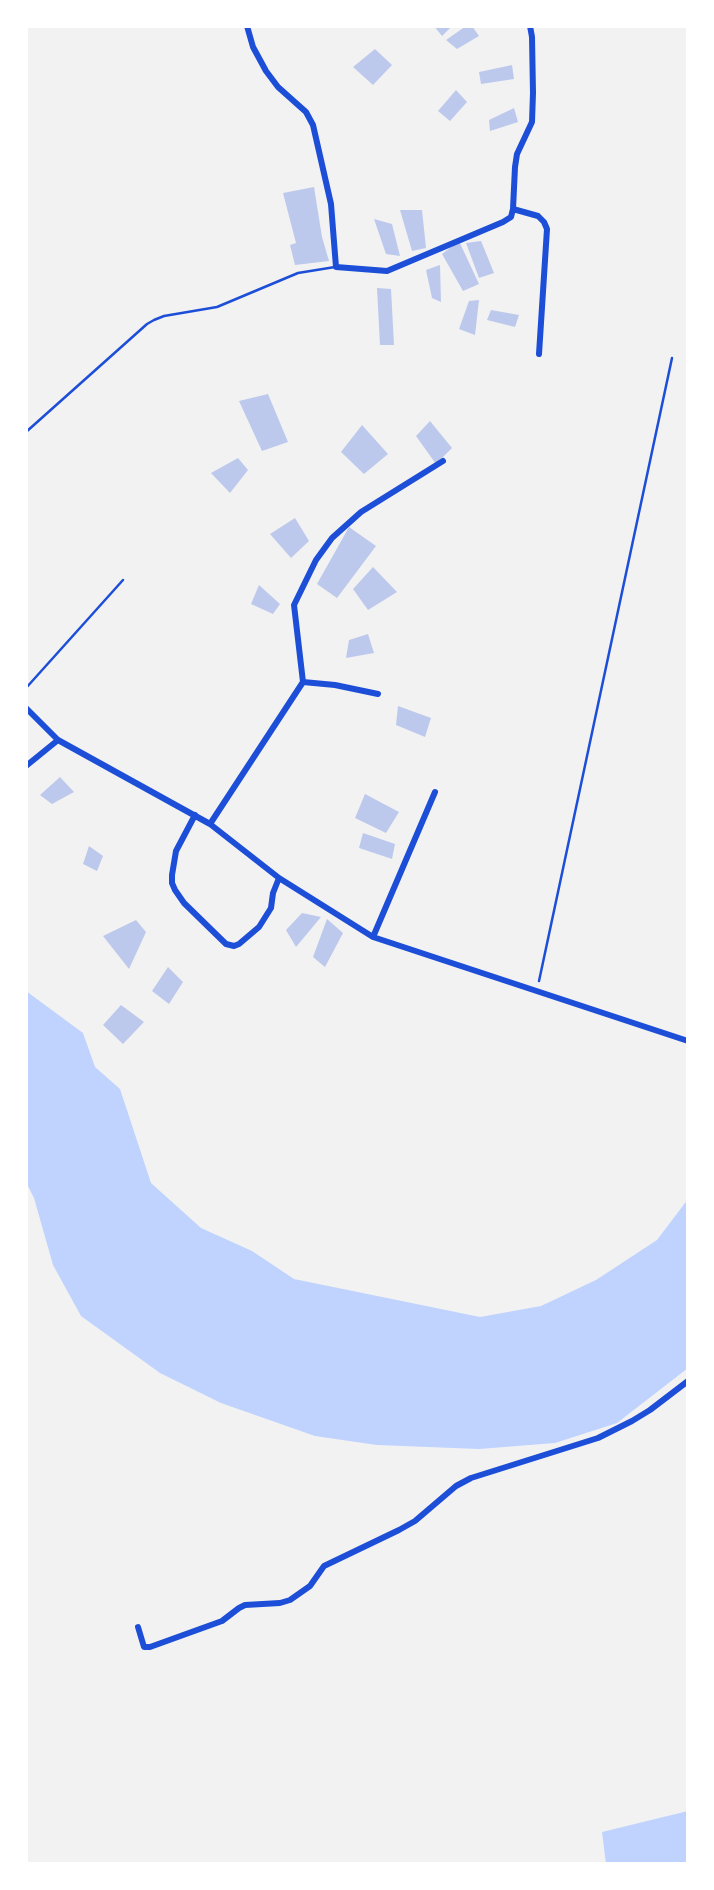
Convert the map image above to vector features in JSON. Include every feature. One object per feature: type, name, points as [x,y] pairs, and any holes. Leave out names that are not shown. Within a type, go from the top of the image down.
[{"type":"street","points":[[247,26],[253,47],[266,71],[278,87],[306,112],[313,125],[331,204],[336,267],[387,271],[511,217],[517,155],[532,122],[534,93],[530,26]]},
{"type":"street","points":[[513,209],[541,218],[547,229],[539,354]]},
{"type":"street","points":[[210,824],[303,682],[294,605],[316,560],[332,538],[360,512],[443,461]]},
{"type":"street","points":[[303,682],[378,694]]},
{"type":"street","points":[[26,708],[58,740],[210,824],[279,878],[373,937],[688,1041]]},
{"type":"street","points":[[26,766],[58,740]]},
{"type":"street","points":[[373,937],[435,792]]},
{"type":"street","points":[[195,815],[176,851],[172,883],[184,903],[226,944],[239,944],[259,927],[271,908],[274,888],[279,878]]},
{"type":"street","points":[[138,1627],[144,1647],[150,1647],[222,1621],[245,1605],[290,1600],[305,1591],[324,1566],[415,1521],[456,1486],[471,1478],[598,1438],[632,1422],[688,1381]]},
{"type":"lane","points":[[26,432],[154,320],[217,307],[298,273],[336,267]]},
{"type":"lane","points":[[26,688],[123,580]]},
{"type":"path","points":[[537,991],[672,358]]},
{"type":"water","points":[[26,991],[83,1033],[95,1067],[120,1089],[151,1183],[201,1228],[252,1251],[294,1279],[480,1317],[541,1306],[596,1280],[657,1240],[688,1199],[688,1368],[617,1423],[555,1443],[479,1449],[377,1445],[315,1436],[221,1403],[160,1373],[81,1316],[53,1265],[34,1198],[26,1182]]},
{"type":"water","points":[[688,1811],[688,1864],[606,1864],[602,1832]]},
{"type":"building","points":[[434,26],[452,26],[442,36]]},
{"type":"building","points":[[466,26],[472,26],[479,36],[457,49],[446,40]]},
{"type":"building","points":[[375,49],[392,65],[373,85],[353,67]]},
{"type":"building","points":[[512,65],[514,79],[481,84],[479,72]]},
{"type":"building","points":[[456,90],[467,102],[450,121],[438,111]]},
{"type":"building","points":[[514,108],[518,122],[490,131],[489,120]]},
{"type":"building","points":[[314,187],[329,261],[295,265],[290,245],[296,243],[283,193]]},
{"type":"building","points":[[400,210],[422,210],[426,248],[412,251]]},
{"type":"building","points":[[374,219],[392,224],[400,256],[386,254]]},
{"type":"building","points":[[459,241],[479,284],[463,291],[442,254]]},
{"type":"building","points":[[481,241],[494,273],[479,278],[466,243]]},
{"type":"building","points":[[440,265],[441,302],[432,298],[426,270]]},
{"type":"building","points":[[377,288],[391,289],[394,345],[380,345]]},
{"type":"building","points":[[479,300],[475,335],[459,329],[469,301]]},
{"type":"building","points":[[491,310],[519,315],[515,327],[487,320]]},
{"type":"building","points":[[268,394],[288,442],[262,451],[239,401]]},
{"type":"building","points":[[430,421],[452,448],[436,464],[416,436]]},
{"type":"building","points":[[362,425],[388,454],[364,474],[341,452]]},
{"type":"building","points":[[238,458],[248,470],[230,493],[211,473]]},
{"type":"building","points":[[295,518],[309,541],[291,558],[270,534]]},
{"type":"building","points":[[349,527],[376,546],[337,598],[317,584]]},
{"type":"building","points":[[373,567],[397,592],[368,610],[353,589]]},
{"type":"building","points":[[259,585],[280,604],[273,614],[251,604]]},
{"type":"building","points":[[368,634],[374,653],[346,658],[349,640]]},
{"type":"building","points":[[398,706],[431,718],[425,737],[396,725]]},
{"type":"building","points":[[60,777],[74,792],[52,804],[40,795]]},
{"type":"building","points":[[365,794],[399,812],[386,833],[355,818]]},
{"type":"building","points":[[363,833],[395,844],[392,859],[359,848]]},
{"type":"building","points":[[89,846],[103,856],[97,871],[83,864]]},
{"type":"building","points":[[302,913],[321,917],[296,947],[286,930]]},
{"type":"building","points":[[327,919],[343,933],[325,967],[313,957]]},
{"type":"building","points":[[136,920],[146,932],[129,969],[103,936]]},
{"type":"building","points":[[168,967],[183,982],[169,1004],[152,991]]},
{"type":"building","points":[[121,1005],[144,1022],[123,1044],[103,1025]]}]
